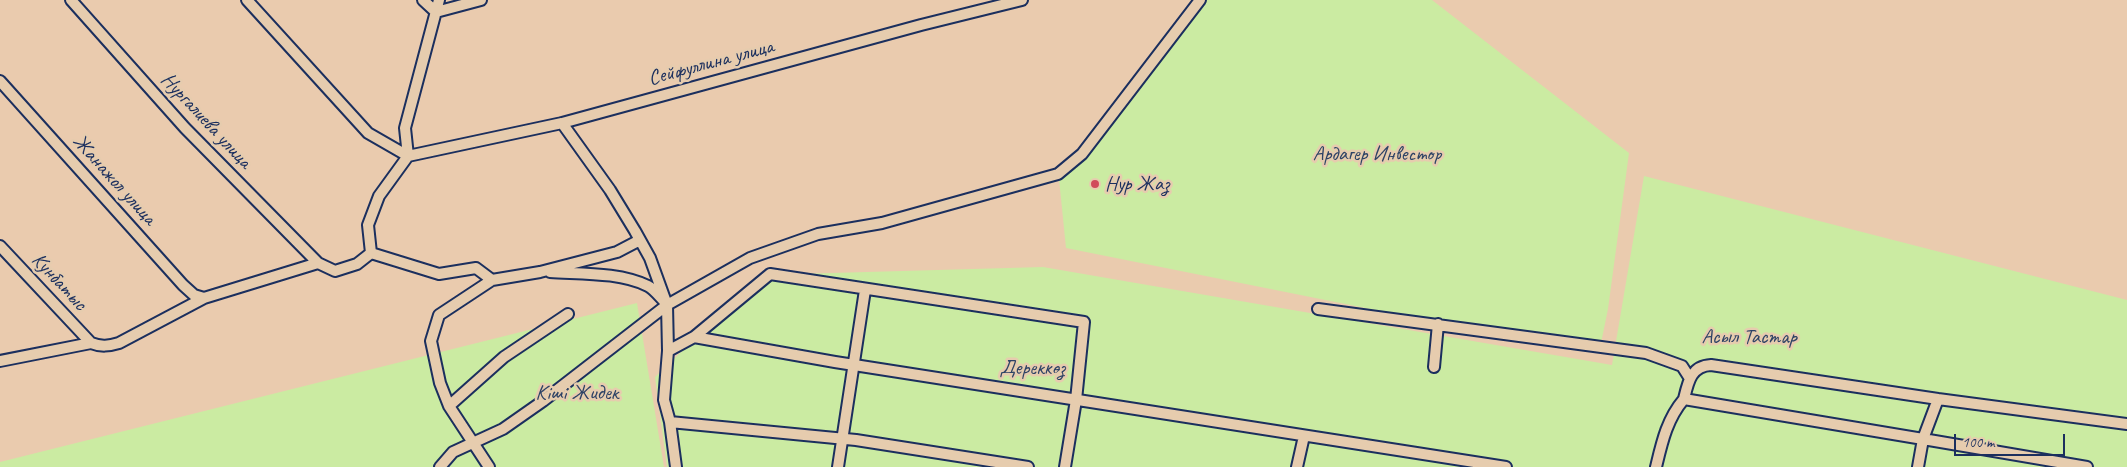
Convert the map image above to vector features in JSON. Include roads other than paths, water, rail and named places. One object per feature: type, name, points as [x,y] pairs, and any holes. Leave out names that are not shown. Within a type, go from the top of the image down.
[{"type":"street","name":"Нургалиева улица","points":[[71,0],[185,128],[318,263]]},
{"type":"street","points":[[247,0],[368,133],[408,156]]},
{"type":"street","points":[[423,0],[436,12]]},
{"type":"street","points":[[371,253],[368,224],[379,196],[408,156],[405,128],[439,0]]},
{"type":"street","points":[[436,12],[481,0]]},
{"type":"street","name":"Сейфуллина улица","points":[[408,156],[562,123],[921,25],[1022,0]]},
{"type":"street","points":[[440,467],[452,452],[503,429],[543,401],[667,305],[750,258],[818,234],[882,223],[1058,174],[1082,154],[1200,0]]},
{"type":"street","name":"Жанажол улица","points":[[0,81],[183,285],[194,295],[204,298]]},
{"type":"street","points":[[562,123],[610,190],[640,240],[650,258],[667,305],[668,351],[664,400],[670,422],[676,467]]},
{"type":"street","points":[[490,467],[449,406],[440,383],[430,341],[439,315],[492,280],[540,272],[617,252],[640,240]]},
{"type":"street","name":"Кунбатыс","points":[[0,246],[90,343]]},
{"type":"street","points":[[0,361],[90,343],[100,346],[119,343],[204,298],[318,263],[334,271],[357,264],[371,253]]},
{"type":"street","points":[[371,253],[439,274],[476,268],[492,280]]},
{"type":"street","points":[[540,272],[606,275],[631,281],[649,286],[667,305]]},
{"type":"street","points":[[668,351],[694,338],[770,274],[1084,322],[1076,400],[1065,467]]},
{"type":"street","points":[[838,467],[866,290]]},
{"type":"street","points":[[1318,309],[1646,353],[1682,366],[1689,377]]},
{"type":"street","points":[[449,406],[504,357],[568,314]]},
{"type":"street","points":[[1434,367],[1438,324]]},
{"type":"street","points":[[694,338],[854,365],[1506,467]]},
{"type":"street","points":[[1656,467],[1665,430],[1675,409],[1684,399],[1689,377],[1697,368],[1711,365],[1938,399],[2127,424]]},
{"type":"street","points":[[1684,399],[2087,467]]},
{"type":"street","points":[[1918,467],[1923,439],[1938,399]]},
{"type":"street","points":[[670,422],[842,438],[1028,467]]},
{"type":"street","points":[[1297,467],[1304,436]]},
{"type":"place","name":"Нур Жаз","points":[[1095,184]]},
{"type":"park label","name":"Ардагер Инвестор","points":[[1377,154]]},
{"type":"park label","name":"Асыл Тастар","points":[[1749,337]]},
{"type":"park label","name":"Дереккөз","points":[[1032,368]]},
{"type":"park label","name":"Кіші Жидек","points":[[577,393]]}]
